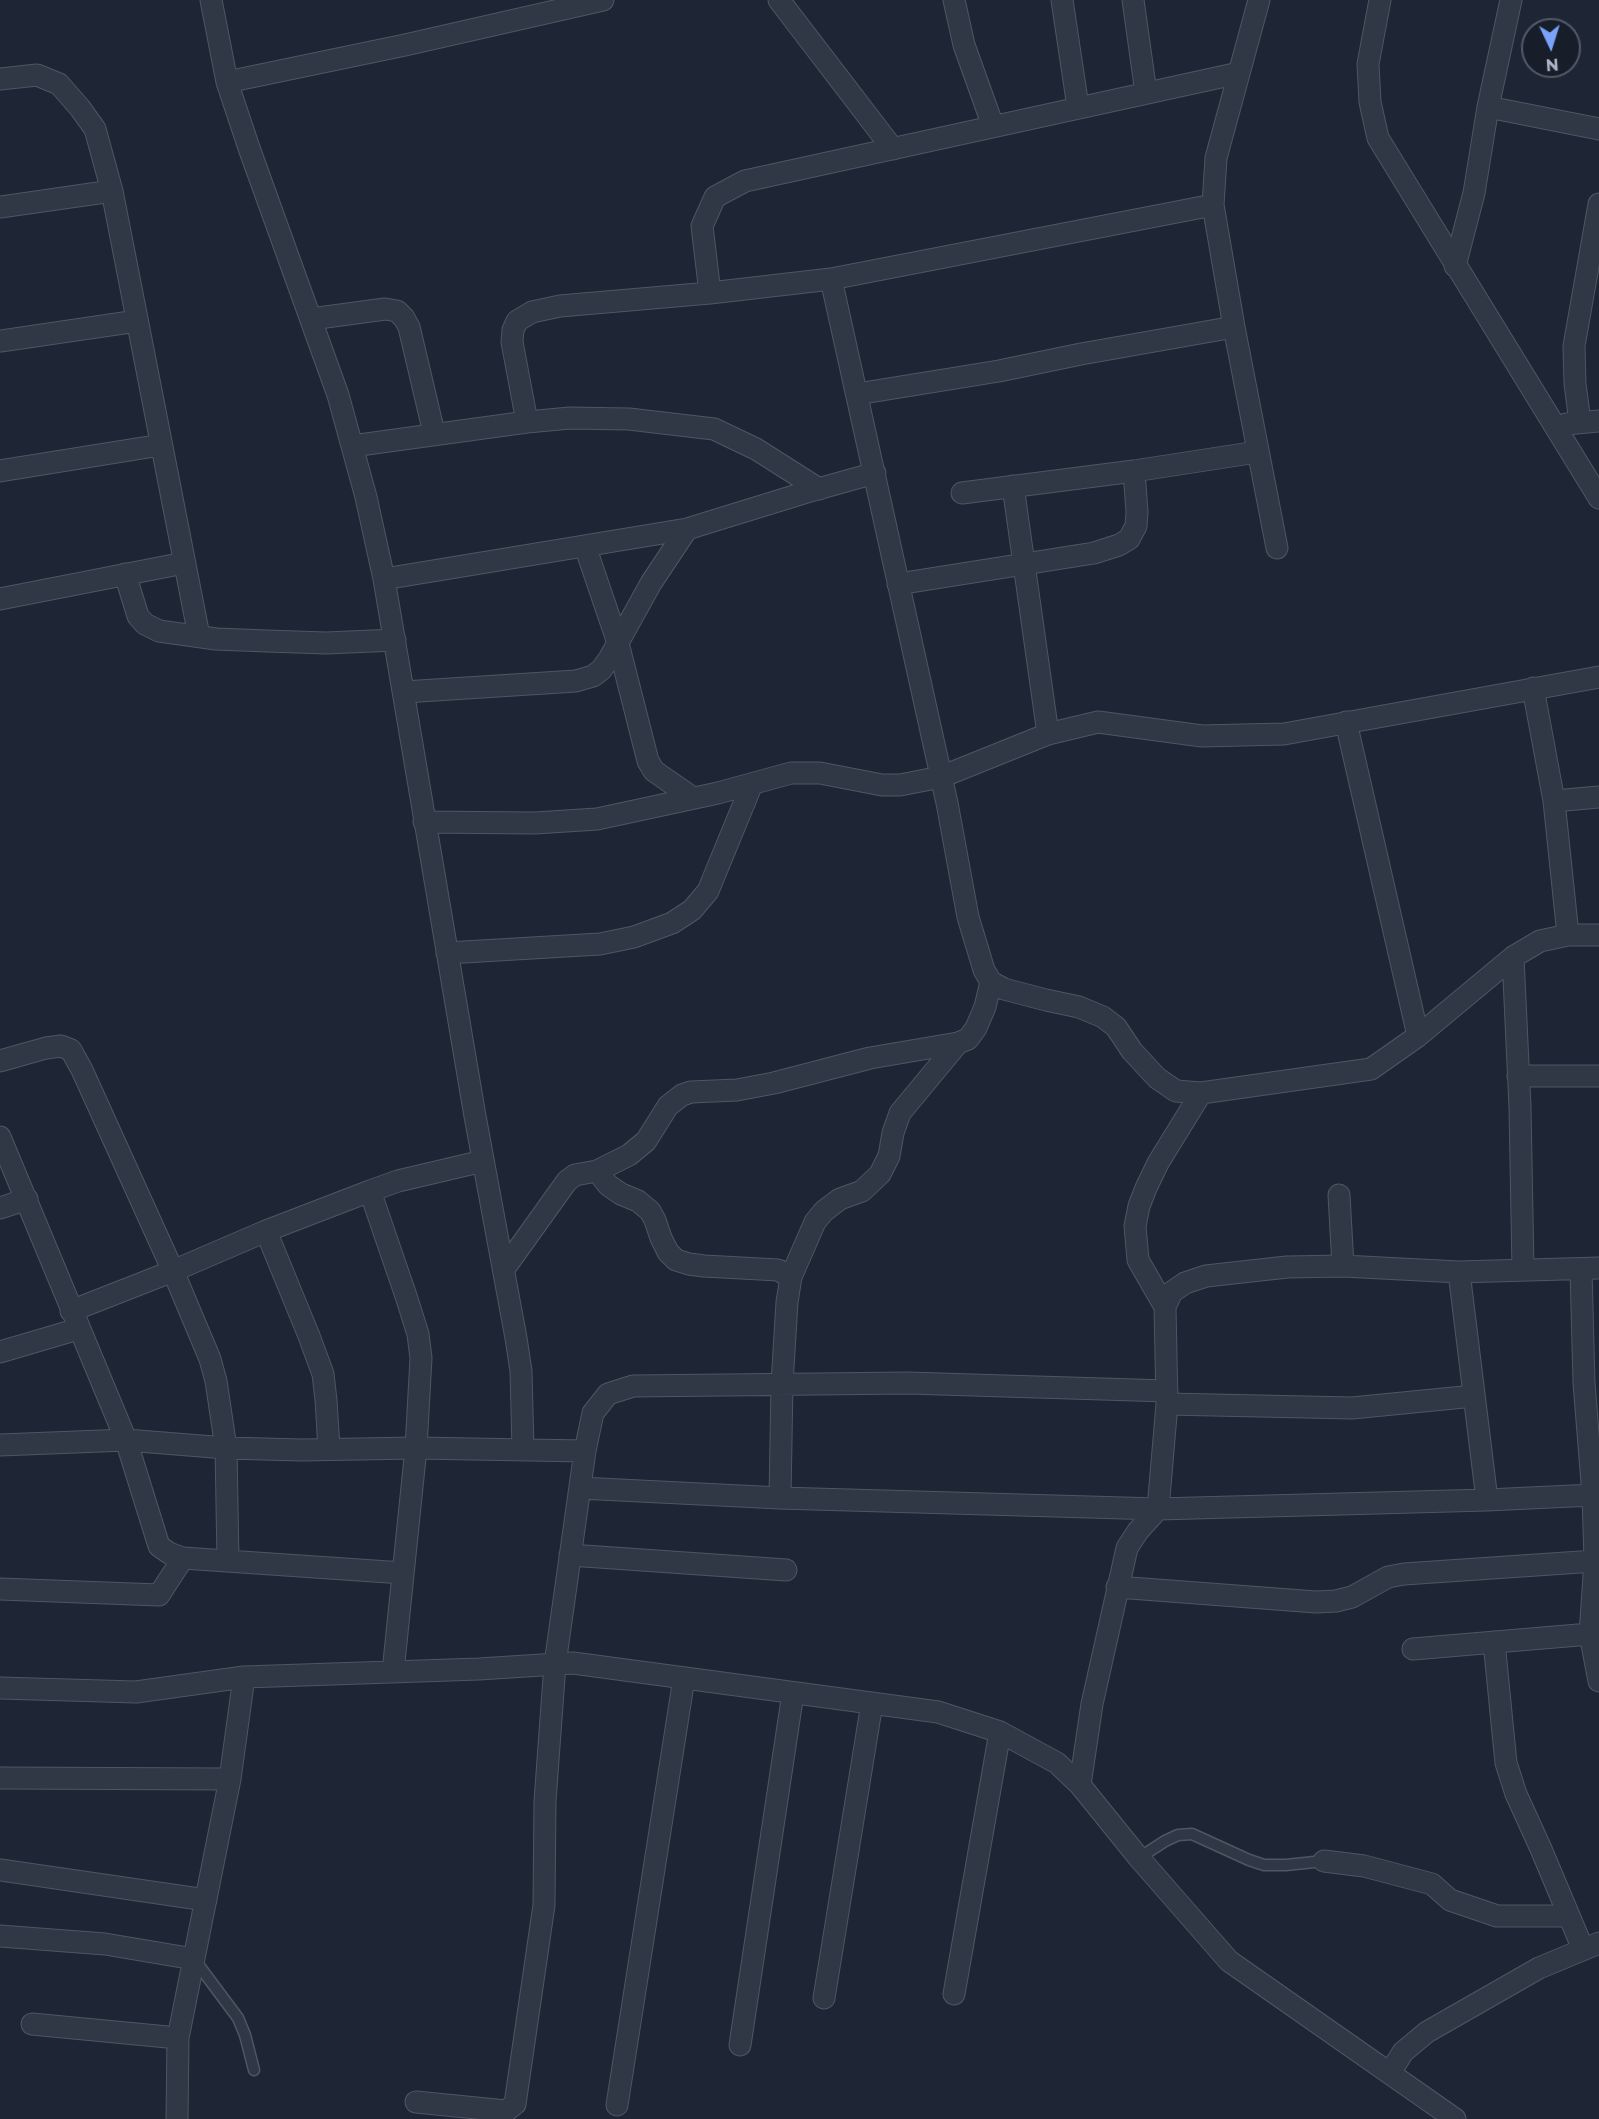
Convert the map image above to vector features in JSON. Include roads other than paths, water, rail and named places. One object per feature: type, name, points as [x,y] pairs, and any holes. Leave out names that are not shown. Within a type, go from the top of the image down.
[{"type":"street","points":[[211,0],[227,82],[338,395],[366,497],[384,579],[424,822],[521,1371],[523,1450]]},
{"type":"street","points":[[227,82],[603,0]]},
{"type":"street","points":[[779,0],[893,149]]},
{"type":"street","points":[[954,0],[964,45],[993,126]]},
{"type":"street","points":[[1062,0],[1078,107]]},
{"type":"street","points":[[1132,0],[1146,93]]},
{"type":"street","points":[[1259,0],[1216,158],[1213,205],[1257,452],[1277,548]]},
{"type":"street","points":[[1380,0],[1368,64],[1370,102],[1378,138],[1599,498]]},
{"type":"street","points":[[1455,266],[1474,193],[1488,107],[1511,0]]},
{"type":"street","points":[[710,293],[702,226],[716,197],[745,181],[1239,73]]},
{"type":"street","points":[[0,79],[37,75],[59,84],[95,129],[112,191],[199,636]]},
{"type":"street","points":[[1488,107],[1599,129]]},
{"type":"street","points":[[0,207],[112,191]]},
{"type":"street","points":[[1553,425],[1589,422],[1575,384],[1574,346],[1599,204]]},
{"type":"street","points":[[527,422],[512,342],[513,330],[517,321],[531,312],[560,306],[710,293],[831,279],[1213,205]]},
{"type":"street","points":[[831,279],[941,777],[968,917],[984,970],[992,982],[1004,989],[1079,1007],[1103,1017],[1116,1028],[1132,1051],[1157,1078],[1176,1090],[1201,1093],[1371,1069],[1418,1036],[1513,957],[1540,941],[1568,935],[1599,935]]},
{"type":"street","points":[[311,319],[385,309],[397,312],[404,318],[409,327],[434,433]]},
{"type":"street","points":[[0,340],[137,321]]},
{"type":"street","points":[[857,394],[999,371],[1234,327]]},
{"type":"street","points":[[352,446],[527,422],[570,418],[629,419],[714,429],[756,449],[819,489]]},
{"type":"street","points":[[0,471],[161,445]]},
{"type":"street","points":[[963,493],[1134,471],[1257,452]]},
{"type":"street","points":[[898,584],[1094,553],[1119,545],[1129,539],[1136,526],[1134,471]]},
{"type":"street","points":[[384,579],[687,529],[875,473]]},
{"type":"street","points":[[1013,486],[1048,734]]},
{"type":"street","points":[[404,692],[576,681],[593,676],[601,670],[651,583],[687,529]]},
{"type":"street","points":[[585,546],[618,643],[648,761],[654,771],[693,798]]},
{"type":"street","points":[[0,599],[184,563]]},
{"type":"street","points":[[125,574],[138,616],[145,624],[159,631],[199,636],[326,643],[395,640]]},
{"type":"street","points":[[424,822],[570,822],[597,819],[791,773],[820,773],[882,785],[900,785],[941,777],[1048,734],[1098,722],[1202,736],[1284,734],[1599,677]]},
{"type":"street","points":[[1533,688],[1554,801],[1568,935]]},
{"type":"street","points":[[1346,722],[1418,1036]]},
{"type":"street","points":[[447,953],[600,944],[634,937],[672,923],[692,910],[708,891],[752,784]]},
{"type":"street","points":[[1554,801],[1599,797]]},
{"type":"street","points":[[1513,957],[1523,1270]]},
{"type":"street","points":[[504,1269],[567,1180],[576,1175],[597,1171],[629,1155],[646,1141],[668,1106],[682,1095],[690,1092],[737,1090],[774,1083],[870,1058],[958,1044],[968,1039],[976,1028],[992,982]]},
{"type":"street","points":[[780,1498],[782,1384],[787,1302],[791,1277],[814,1222],[840,1199],[862,1191],[880,1174],[889,1156],[893,1132],[900,1113],[958,1044]]},
{"type":"street","points":[[0,1061],[61,1046],[71,1050],[82,1070],[173,1271],[210,1359],[216,1381],[226,1448],[228,1561]]},
{"type":"street","points":[[1518,1076],[1599,1076]]},
{"type":"street","points":[[1165,1307],[1138,1260],[1135,1226],[1146,1188],[1158,1163],[1201,1093]]},
{"type":"street","points":[[0,1137],[126,1440],[159,1546],[183,1558],[404,1573]]},
{"type":"street","points":[[0,1352],[75,1320],[173,1271],[266,1231],[398,1181],[483,1161]]},
{"type":"street","points":[[597,1171],[608,1185],[650,1211],[668,1252],[676,1260],[697,1265],[778,1270],[791,1277]]},
{"type":"street","points":[[370,1191],[418,1334],[421,1358],[416,1448],[393,1672]]},
{"type":"street","points":[[1339,1195],[1343,1266]]},
{"type":"street","points":[[0,1208],[27,1199]]},
{"type":"street","points":[[266,1231],[323,1374],[329,1449]]},
{"type":"street","points":[[1080,1785],[1092,1704],[1127,1548],[1138,1531],[1158,1509],[1167,1397],[1165,1307],[1172,1292],[1185,1283],[1206,1276],[1287,1267],[1343,1266],[1459,1272],[1590,1268],[1595,1561],[1590,1634],[1596,1655],[1599,1681]]},
{"type":"street","points":[[1459,1272],[1487,1500]]},
{"type":"street","points":[[416,2102],[506,2111],[515,2104],[544,1905],[545,1801],[555,1664],[585,1451],[593,1413],[608,1394],[633,1386],[909,1383],[1352,1408],[1474,1396]]},
{"type":"street","points":[[0,1445],[126,1440],[226,1448],[585,1451]]},
{"type":"street","points":[[580,1488],[780,1498],[1158,1509],[1593,1495]]},
{"type":"street","points":[[570,1555],[786,1570]]},
{"type":"street","points":[[0,1589],[159,1595],[183,1558]]},
{"type":"street","points":[[1117,1587],[1316,1602],[1336,1601],[1352,1597],[1388,1577],[1595,1561]]},
{"type":"street","points":[[1413,1649],[1590,1634]]},
{"type":"street","points":[[1390,2073],[1403,2052],[1427,2032],[1539,1968],[1591,1946],[1569,1916],[1516,1794],[1506,1763],[1494,1642]]},
{"type":"street","points":[[0,1688],[136,1692],[244,1677],[573,1663],[938,1712],[1000,1732],[1057,1763],[1080,1785],[1139,1858],[1229,1960],[1455,2119]]},
{"type":"street","points":[[177,2119],[178,2038],[230,1779],[244,1677]]},
{"type":"street","points":[[617,2105],[684,1678]]},
{"type":"street","points":[[740,2045],[793,1693]]},
{"type":"street","points":[[824,1998],[872,1703]]},
{"type":"street","points":[[954,1994],[1000,1732]]},
{"type":"street","points":[[0,1778],[230,1779]]},
{"type":"street","points":[[1324,1861],[1364,1866],[1432,1884],[1449,1900],[1497,1916],[1569,1916]]},
{"type":"street","points":[[0,1869],[206,1900]]},
{"type":"street","points":[[0,1936],[105,1944],[194,1959]]},
{"type":"street","points":[[32,2024],[178,2038]]},
{"type":"lane","points":[[1139,1858],[1178,1835],[1192,1834],[1249,1860],[1264,1864],[1286,1865],[1324,1861]]},
{"type":"lane","points":[[194,1959],[238,2018],[254,2070]]}]
